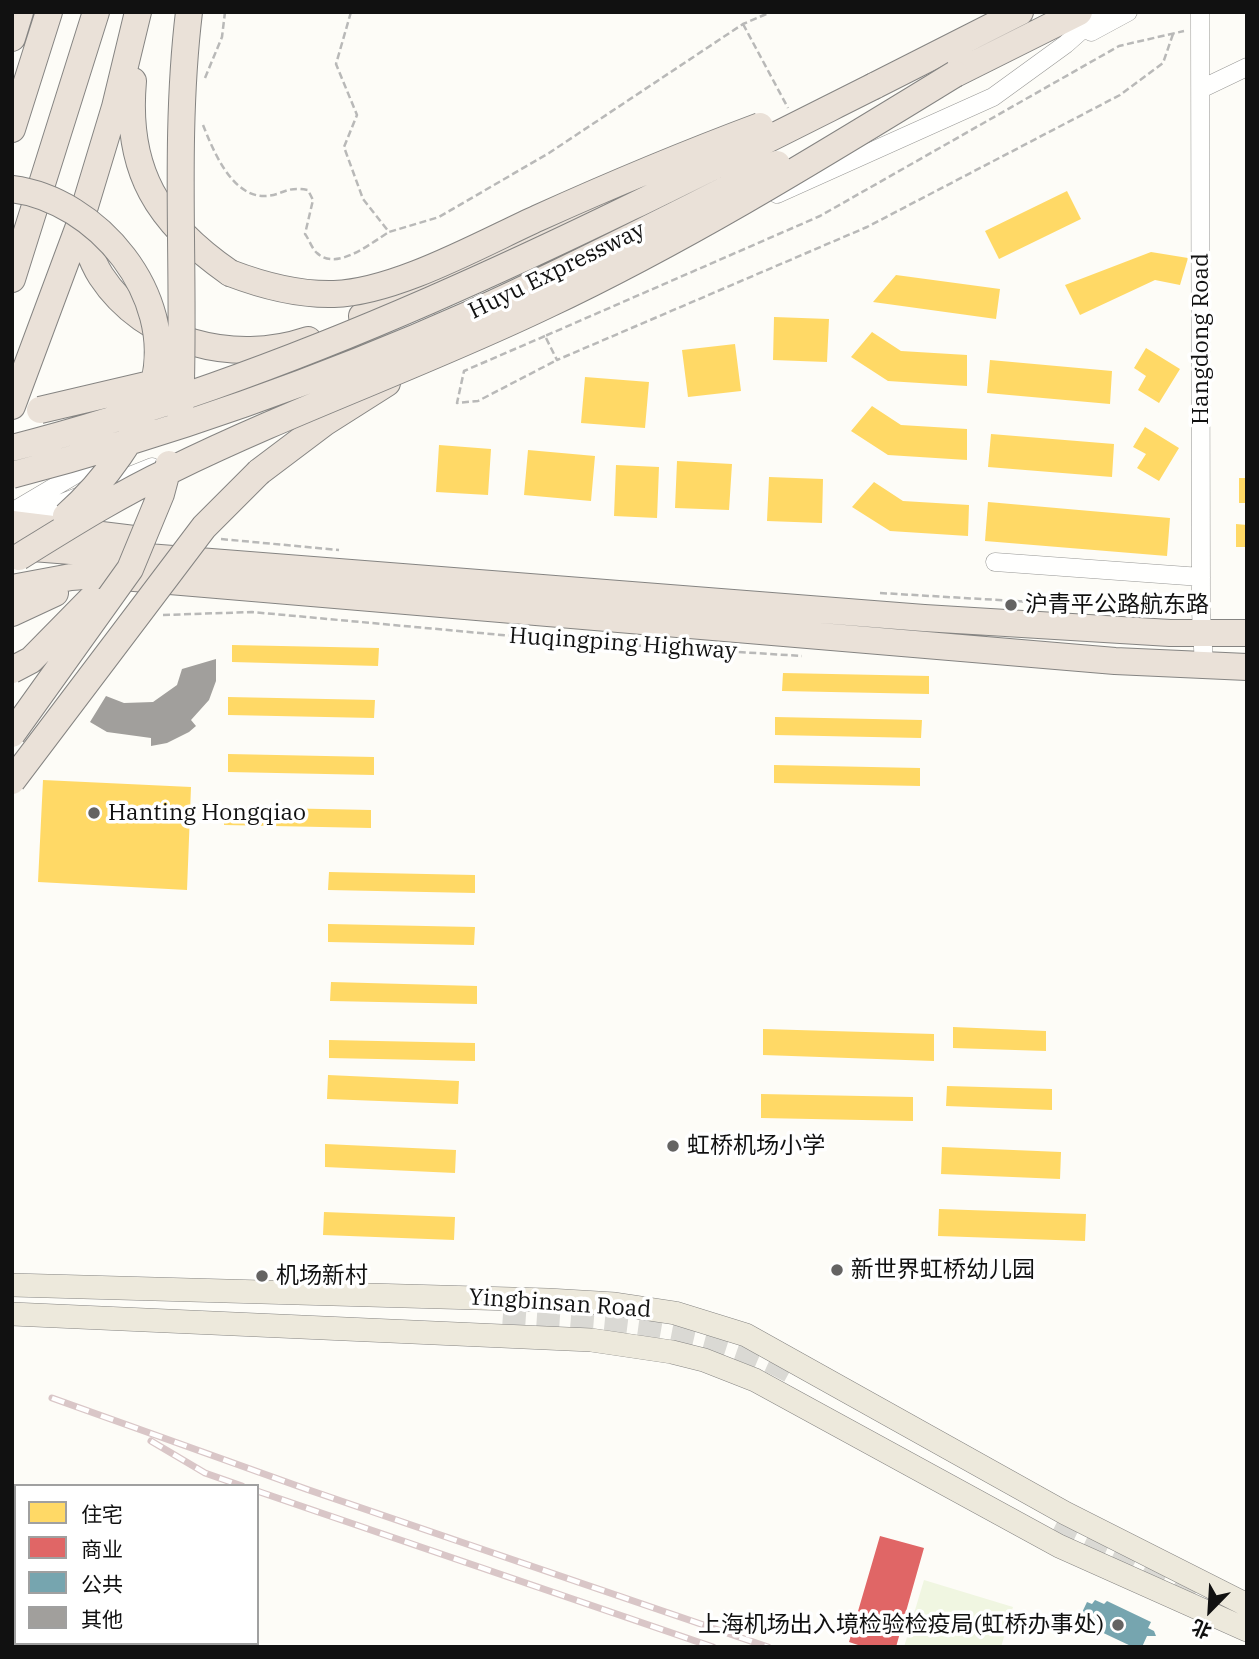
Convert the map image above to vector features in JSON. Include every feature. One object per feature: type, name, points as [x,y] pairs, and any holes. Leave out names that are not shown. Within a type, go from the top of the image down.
[{"type":"highway","points":[[12,38],[20,12]]},
{"type":"highway","points":[[12,128],[49,12]]},
{"type":"highway","points":[[12,279],[96,12]]},
{"type":"highway","points":[[12,406],[79,226],[140,12]]},
{"type":"highway","points":[[140,12],[130,109],[135,148],[147,183],[164,213],[193,247],[230,273],[262,285],[302,293],[336,294],[369,288],[408,276],[676,158],[874,86]]},
{"type":"highway","points":[[12,734],[130,569],[160,494],[180,424],[183,356],[181,125],[189,12]]},
{"type":"highway","name":"Huyu Expressway","points":[[12,448],[144,409],[346,337],[461,289],[573,237],[1020,12]]},
{"type":"highway","name":"Huyu Expressway","points":[[12,475],[152,435],[250,401],[471,313],[1079,12]]},
{"type":"highway","points":[[12,781],[204,527],[259,472],[324,423],[385,384],[444,353],[647,256],[791,174],[955,74]]},
{"type":"highway","points":[[12,189],[26,191],[69,207],[100,230],[115,246],[134,272],[146,298],[157,354],[154,383],[141,416],[114,464],[82,502],[14,557]]},
{"type":"highway","points":[[79,226],[99,274],[142,320],[177,337],[213,348],[252,352],[283,349],[313,339],[632,193],[684,190]]},
{"type":"highway","points":[[12,414],[40,410],[346,337]]},
{"type":"highway","points":[[14,557],[170,470],[334,397],[444,353]]},
{"type":"highway","points":[[12,670],[31,660],[79,613],[120,563],[160,494]]},
{"type":"highway","points":[[12,523],[205,547],[241,564]]},
{"type":"highway","points":[[14,557],[33,565],[80,552],[924,618],[1201,622],[1247,633]]},
{"type":"highway","name":"Huqingping Highway","points":[[12,588],[71,577],[145,579],[1115,661],[1247,667]]},
{"type":"highway","name":"Huqingping Highway","points":[[12,613],[55,593],[145,579]]},
{"type":"main road","name":"Yingbinsan Road","points":[[12,1285],[501,1306],[615,1304],[676,1313],[746,1335],[1065,1513],[1247,1605]]},
{"type":"main road","points":[[12,1294],[519,1306],[526,1317],[522,1328],[512,1334],[484,1335]]},
{"type":"main road","points":[[615,1304],[580,1308],[574,1315],[573,1325],[578,1334],[591,1340],[678,1345],[737,1360],[815,1397],[1055,1526]]},
{"type":"main road","name":"Yingbinsan Road","points":[[12,1314],[591,1340],[683,1355],[755,1380],[1059,1546],[1247,1630]]},
{"type":"street","points":[[12,512],[149,432],[400,327],[898,88],[1028,12]]},
{"type":"street","points":[[12,523],[351,388],[993,97],[1066,44],[1102,12]]},
{"type":"street","points":[[1066,44],[1128,12]]},
{"type":"street","name":"Hangdong Road","points":[[1200,20],[1201,622],[1204,665]]},
{"type":"street","points":[[1201,89],[1247,67]]},
{"type":"street","points":[[995,562],[1201,577]]},
{"type":"path","points":[[205,79],[222,37],[225,12]]},
{"type":"path","points":[[351,12],[336,64],[357,115],[344,147],[363,199],[390,232]]},
{"type":"path","points":[[202,124],[235,183],[251,194],[267,196],[291,187],[308,190],[313,200],[305,234],[318,254],[330,259],[346,257],[390,232],[439,217],[549,153],[743,24],[771,12]]},
{"type":"path","points":[[1173,34],[1163,63],[1119,95],[867,227],[556,360],[478,401],[457,403],[464,371],[820,216],[1119,46],[1173,34],[1200,20]]},
{"type":"path","points":[[743,24],[802,134]]},
{"type":"path","points":[[545,336],[556,360]]},
{"type":"path","points":[[221,539],[345,551]]},
{"type":"path","points":[[869,592],[1201,622]]},
{"type":"path","name":"Huqingping Highway","points":[[157,615],[252,612],[567,641],[809,657]]},
{"type":"green space","points":[[924,1580],[1013,1607],[1001,1647],[904,1647]]},
{"type":"building: 住宅","points":[[1067,191],[1081,219],[999,259],[985,231]]},
{"type":"building: 住宅","points":[[1151,252],[1188,258],[1180,285],[1155,280],[1080,315],[1065,285]]},
{"type":"building: 住宅","points":[[896,275],[1000,289],[996,319],[873,302]]},
{"type":"building: 住宅","points":[[774,317],[829,319],[827,362],[773,360]]},
{"type":"building: 住宅","points":[[872,332],[901,351],[967,355],[967,386],[888,381],[851,357]]},
{"type":"building: 住宅","points":[[735,344],[741,391],[688,397],[682,350]]},
{"type":"building: 住宅","points":[[1146,348],[1180,369],[1159,403],[1138,390],[1146,376],[1134,368]]},
{"type":"building: 住宅","points":[[990,360],[1112,371],[1110,404],[987,393]]},
{"type":"building: 住宅","points":[[585,377],[649,382],[645,428],[581,423]]},
{"type":"building: 住宅","points":[[872,406],[901,425],[967,429],[967,460],[888,455],[851,431]]},
{"type":"building: 住宅","points":[[1145,427],[1179,448],[1159,481],[1137,468],[1146,454],[1133,447]]},
{"type":"building: 住宅","points":[[991,434],[1114,444],[1112,477],[988,467]]},
{"type":"building: 住宅","points":[[439,445],[491,449],[488,495],[436,492]]},
{"type":"building: 住宅","points":[[528,450],[595,456],[591,501],[524,495]]},
{"type":"building: 住宅","points":[[677,461],[732,464],[729,510],[675,508]]},
{"type":"building: 住宅","points":[[616,465],[659,467],[657,518],[614,516]]},
{"type":"building: 住宅","points":[[769,477],[823,479],[822,523],[767,521]]},
{"type":"building: 住宅","points":[[1239,478],[1247,478],[1247,503],[1239,503]]},
{"type":"building: 住宅","points":[[874,482],[903,501],[969,505],[968,536],[890,531],[852,507]]},
{"type":"building: 住宅","points":[[988,502],[1170,518],[1167,556],[985,541]]},
{"type":"building: 住宅","points":[[1236,524],[1247,525],[1247,547],[1236,547]]},
{"type":"building: 住宅","points":[[232,645],[379,648],[378,666],[232,662]]},
{"type":"building: 住宅","points":[[783,673],[929,676],[929,694],[782,691]]},
{"type":"building: 住宅","points":[[228,697],[375,700],[374,718],[228,715]]},
{"type":"building: 住宅","points":[[775,717],[922,720],[921,738],[775,735]]},
{"type":"building: 住宅","points":[[228,754],[374,757],[374,775],[228,772]]},
{"type":"building: 住宅","points":[[774,765],[920,768],[920,786],[774,783]]},
{"type":"building: 住宅","points":[[43,780],[191,787],[187,890],[38,882]]},
{"type":"building: 住宅","points":[[225,807],[371,810],[371,828],[224,825]]},
{"type":"building: 住宅","points":[[329,872],[475,875],[475,893],[328,890]]},
{"type":"building: 住宅","points":[[328,924],[475,927],[474,945],[328,942]]},
{"type":"building: 住宅","points":[[331,982],[477,986],[477,1004],[330,1001]]},
{"type":"building: 住宅","points":[[953,1027],[1046,1031],[1046,1051],[953,1048]]},
{"type":"building: 住宅","points":[[763,1029],[934,1034],[934,1061],[763,1055]]},
{"type":"building: 住宅","points":[[329,1040],[475,1043],[475,1061],[329,1058]]},
{"type":"building: 住宅","points":[[328,1075],[459,1081],[458,1104],[327,1099]]},
{"type":"building: 住宅","points":[[947,1086],[1052,1089],[1052,1110],[946,1106]]},
{"type":"building: 住宅","points":[[761,1094],[913,1097],[913,1121],[761,1118]]},
{"type":"building: 住宅","points":[[325,1144],[456,1150],[455,1173],[325,1167]]},
{"type":"building: 住宅","points":[[942,1147],[1061,1152],[1060,1179],[941,1174]]},
{"type":"building: 住宅","points":[[939,1209],[1086,1214],[1085,1241],[938,1236]]},
{"type":"building: 住宅","points":[[324,1212],[455,1217],[454,1240],[323,1235]]},
{"type":"building: 商业","points":[[880,1536],[924,1548],[896,1647],[864,1647],[849,1642]]},
{"type":"building: 商业","points":[[123,1645],[125,1647],[104,1647]]},
{"type":"building: 公共","name":"上海机场出入境检验检疫局(虹桥办事处)","points":[[1095,1600],[1104,1604],[1107,1601],[1151,1622],[1148,1628],[1154,1631],[1156,1636],[1147,1636],[1142,1647],[1133,1647],[1078,1621],[1087,1602],[1092,1604]]},
{"type":"building: 其他","points":[[216,659],[216,681],[209,700],[191,720],[196,726],[167,743],[151,746],[151,738],[107,732],[90,722],[106,696],[124,703],[153,702],[177,685],[182,669]]},
{"type":"tunnel","points":[[503,1314],[651,1327],[687,1334],[722,1343],[791,1372]]},
{"type":"tunnel","points":[[1055,1526],[1127,1561]]},
{"type":"tunnel","points":[[1115,1551],[1247,1617]]},
{"type":"railway","points":[[52,1398],[306,1489],[768,1647]]},
{"type":"railway","points":[[151,1441],[205,1473],[236,1484]]},
{"type":"railway","points":[[259,1492],[713,1647]]},
{"type":"place","name":"沪青平公路航东路","points":[[1011,605]]},
{"type":"place","name":"Hanting Hongqiao","points":[[94,813]]},
{"type":"place","name":"虹桥机场小学","points":[[673,1146]]},
{"type":"place","name":"新世界虹桥幼儿园","points":[[837,1270]]},
{"type":"place","name":"机场新村","points":[[262,1276]]},
{"type":"place","name":"上海机场出入境检验检疫局(虹桥办事处)","points":[[1118,1625]]}]
